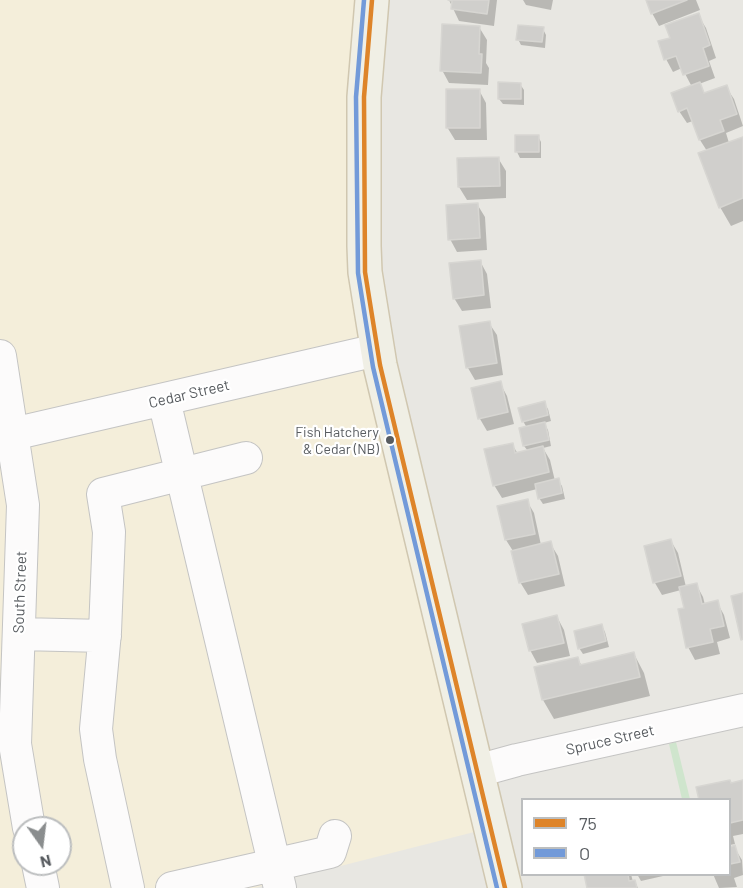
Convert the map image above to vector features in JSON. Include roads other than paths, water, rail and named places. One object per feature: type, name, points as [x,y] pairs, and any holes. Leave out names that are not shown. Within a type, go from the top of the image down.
[{"type":"main road","points":[[372,0],[364,96],[365,272],[377,350],[505,888]]},
{"type":"street","name":"Cedar Street","points":[[6,437],[377,350]]},
{"type":"street","name":"South Street","points":[[0,356],[6,437],[23,506],[15,744],[27,816]]},
{"type":"street","points":[[164,400],[278,876]]},
{"type":"street","points":[[128,888],[101,768],[96,729],[105,636],[109,532],[103,494],[246,458]]},
{"type":"street","points":[[19,634],[105,636]]},
{"type":"street","name":"Spruce Street","points":[[477,771],[743,710]]},
{"type":"street","points":[[172,888],[278,876],[330,852],[335,837]]},
{"type":"place","name":"Fish Hatchery & Cedar (NB)","points":[[390,440]]}]
